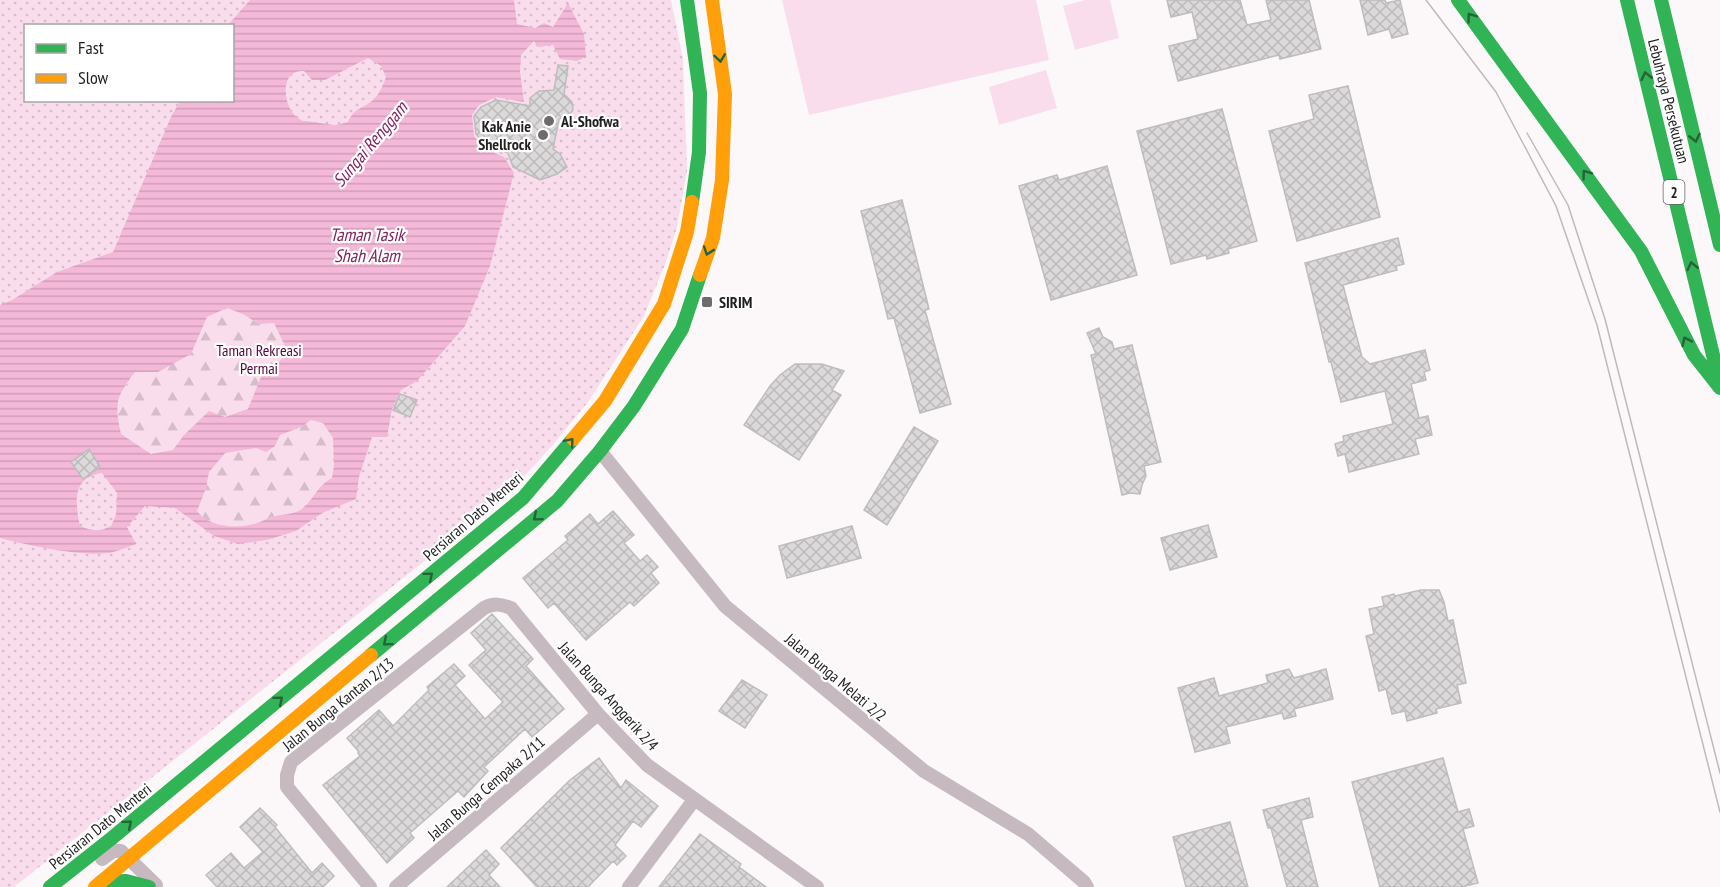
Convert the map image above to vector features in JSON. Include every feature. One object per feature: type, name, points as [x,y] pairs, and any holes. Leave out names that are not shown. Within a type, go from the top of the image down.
[{"type":"main road","name":"Persiaran Dato Menteri","points":[[50,887],[523,498],[605,401],[664,304],[687,232],[699,152],[700,93],[687,0]]},
{"type":"main road","points":[[98,884],[557,501],[600,451],[634,406],[682,329],[713,238],[722,180],[725,94],[712,0]]},
{"type":"main road","points":[[1458,0],[1641,250],[1694,356],[1720,386]]},
{"type":"main road","name":"Lebuhraya Persekutuan","points":[[1627,0],[1720,386]]},
{"type":"main road","name":"Lebuhraya Persekutuan","points":[[1661,0],[1720,245]]},
{"type":"main road","points":[[98,884],[128,880],[152,884],[147,864],[147,850],[156,834]]},
{"type":"street","name":"Jalan Bunga Melati 2/2","points":[[600,451],[725,606],[924,771],[1028,834],[1087,887]]},
{"type":"street","name":"Jalan Bunga Kantan 2/13","points":[[370,887],[287,787],[287,775],[291,762],[484,608],[492,604],[501,604]]},
{"type":"street","name":"Jalan Bunga Anggerik 2/4","points":[[501,604],[511,608],[598,714],[647,765],[817,887]]},
{"type":"street","name":"Jalan Bunga Cempaka 2/11","points":[[396,887],[598,714]]},
{"type":"street","points":[[629,887],[694,800]]},
{"type":"street","points":[[67,873],[90,868],[113,851],[121,851],[152,884]]},
{"type":"green space","name":"Taman Rekreasi Permai","points":[[0,0],[671,0],[683,59],[687,171],[677,227],[666,262],[644,316],[588,402],[552,446],[504,498],[14,887],[0,887]]},
{"type":"green space","points":[[782,0],[1036,0],[1049,60],[809,115]]},
{"type":"green space","points":[[1085,0],[1110,0],[1119,38],[1075,50],[1063,6]]},
{"type":"green space","points":[[1046,70],[1057,108],[999,125],[989,87]]},
{"type":"green space","points":[[228,308],[259,324],[274,323],[286,346],[282,359],[261,377],[248,409],[184,435],[173,450],[151,454],[121,434],[118,400],[135,372],[158,372],[190,354],[207,317]]},
{"type":"green space","points":[[311,420],[323,423],[333,438],[334,465],[332,478],[303,508],[294,513],[239,526],[215,523],[197,511],[206,488],[209,472],[225,453],[275,446],[280,435],[301,427]]},
{"type":"water","name":"Taman Tasik Shah Alam","points":[[250,0],[514,0],[517,24],[535,28],[544,23],[553,27],[568,3],[584,34],[586,57],[577,61],[560,59],[553,45],[538,47],[534,41],[521,55],[520,72],[524,102],[496,97],[479,105],[472,115],[474,136],[485,149],[504,157],[514,173],[490,266],[465,326],[417,381],[401,390],[392,409],[387,437],[372,437],[359,477],[356,499],[322,513],[296,531],[267,540],[238,544],[214,536],[175,508],[145,506],[127,527],[136,544],[109,553],[70,552],[0,538],[0,305],[57,272],[113,252],[179,102],[234,102],[234,24],[229,24]],"holes":[[[368,58],[381,66],[386,77],[376,97],[353,113],[348,122],[334,125],[301,120],[295,116],[290,109],[286,92],[286,84],[295,72],[304,71],[312,80],[325,80]],[[227,308],[259,324],[274,323],[285,346],[282,359],[261,377],[248,409],[225,417],[209,411],[184,435],[173,450],[151,454],[121,434],[118,400],[135,372],[158,372],[191,354],[207,317]],[[311,420],[323,423],[333,438],[334,465],[332,478],[303,508],[294,513],[239,526],[215,523],[197,511],[206,488],[209,472],[225,453],[256,448],[266,452],[275,446],[280,435],[301,427]],[[102,473],[117,493],[116,515],[111,526],[92,530],[80,526],[77,508],[78,492],[85,480],[92,475]]]},
{"type":"building","points":[[1167,0],[1240,0],[1247,25],[1271,20],[1266,0],[1309,0],[1321,49],[1280,59],[1279,55],[1178,81],[1169,46],[1198,39],[1192,12],[1171,17]]},
{"type":"building","points":[[1360,0],[1385,0],[1386,3],[1400,0],[1408,34],[1392,38],[1389,29],[1368,35]]},
{"type":"building","points":[[558,65],[568,66],[564,94],[572,102],[573,110],[559,119],[553,149],[560,154],[567,167],[557,174],[540,180],[513,167],[508,153],[485,144],[476,134],[474,116],[481,107],[496,100],[530,106],[530,98],[539,91],[554,90]]},
{"type":"building","points":[[1348,86],[1380,217],[1297,241],[1269,131],[1314,119],[1309,95]]},
{"type":"building","points":[[1222,109],[1257,241],[1228,249],[1229,253],[1207,259],[1206,255],[1171,264],[1137,131]]},
{"type":"building","points":[[1107,166],[1137,275],[1051,300],[1019,186],[1057,175],[1059,180]]},
{"type":"building","points":[[902,200],[929,309],[925,310],[951,404],[920,413],[894,318],[888,319],[861,211]]},
{"type":"building","points":[[1398,238],[1404,264],[1396,266],[1397,270],[1343,285],[1362,357],[1370,364],[1425,350],[1430,370],[1424,372],[1426,380],[1411,384],[1419,418],[1428,416],[1432,435],[1415,439],[1419,454],[1349,472],[1345,454],[1338,456],[1335,444],[1344,441],[1343,436],[1393,424],[1385,391],[1341,402],[1305,263]]},
{"type":"building","points":[[1099,328],[1103,337],[1112,342],[1114,349],[1132,345],[1161,462],[1144,466],[1146,476],[1140,494],[1122,495],[1091,355],[1096,354],[1087,333]]},
{"type":"building","points":[[795,364],[822,364],[844,371],[832,390],[841,395],[799,460],[744,425],[770,386]]},
{"type":"building","points":[[400,394],[417,400],[410,417],[393,410]]},
{"type":"building","points":[[914,427],[938,441],[887,525],[864,510]]},
{"type":"building","points":[[89,449],[100,467],[83,479],[71,462]]},
{"type":"building","points":[[613,511],[634,535],[624,543],[640,561],[647,555],[658,567],[651,573],[659,583],[634,606],[630,602],[586,640],[554,603],[548,608],[523,578],[568,540],[565,536],[590,514],[598,524]]},
{"type":"building","points":[[1208,525],[1217,557],[1170,570],[1161,538]]},
{"type":"building","points":[[852,526],[861,558],[787,578],[779,546]]},
{"type":"building","points":[[1421,590],[1439,590],[1448,621],[1453,620],[1466,683],[1457,685],[1461,703],[1436,709],[1437,713],[1407,721],[1405,711],[1392,714],[1386,689],[1379,691],[1366,636],[1374,634],[1369,609],[1384,606],[1382,597]]},
{"type":"building","points":[[492,614],[533,659],[526,666],[564,709],[532,737],[525,729],[484,767],[488,771],[464,797],[458,791],[410,833],[414,838],[387,863],[323,785],[360,756],[347,738],[379,710],[393,726],[429,690],[427,687],[454,664],[465,676],[455,685],[485,719],[503,702],[469,665],[486,650],[471,633]]},
{"type":"building","points":[[1289,669],[1294,678],[1326,669],[1333,699],[1294,709],[1296,716],[1284,719],[1282,713],[1226,727],[1230,743],[1195,752],[1178,688],[1214,678],[1219,696],[1268,683],[1266,675]]},
{"type":"building","points":[[742,680],[767,695],[745,728],[719,711]]},
{"type":"building","points":[[599,758],[621,788],[626,780],[658,806],[641,827],[633,821],[615,845],[626,856],[617,865],[613,861],[588,887],[537,887],[501,848],[570,780]]},
{"type":"building","points":[[1443,758],[1458,812],[1469,809],[1474,826],[1463,829],[1478,883],[1461,887],[1380,887],[1352,782]]},
{"type":"building","points":[[1309,798],[1313,817],[1301,820],[1318,887],[1287,887],[1271,828],[1268,828],[1263,810]]},
{"type":"building","points":[[260,808],[277,825],[275,827],[312,873],[322,863],[334,876],[323,887],[217,887],[206,875],[231,853],[244,868],[263,852],[240,827]]},
{"type":"building","points":[[1230,822],[1248,887],[1186,887],[1173,837]]},
{"type":"building","points":[[700,834],[741,864],[739,867],[766,887],[659,887]]},
{"type":"building","points":[[486,850],[499,864],[489,875],[500,887],[447,887]]},
{"type":"tram line","points":[[1426,0],[1496,92],[1556,206],[1597,325],[1720,812]]},
{"type":"tram line","points":[[1527,133],[1568,205],[1605,319],[1720,773]]},
{"type":"traffic: fast","points":[[687,0],[700,93],[699,152],[692,202]]},
{"type":"traffic: fast","points":[[1458,0],[1641,251],[1694,355],[1720,388]]},
{"type":"traffic: fast","points":[[1627,0],[1720,384]]},
{"type":"traffic: fast","points":[[1661,0],[1720,245]]},
{"type":"traffic: fast","points":[[371,655],[557,501],[600,451],[634,406],[682,329],[700,275]]},
{"type":"traffic: fast","points":[[50,887],[523,498],[573,439]]},
{"type":"traffic: fast","points":[[101,882],[126,881],[149,887]]},
{"type":"traffic: slow","points":[[700,275],[713,238],[722,180],[725,94],[712,0]]},
{"type":"traffic: slow","points":[[573,439],[605,401],[664,304],[687,232],[692,202]]},
{"type":"traffic: slow","points":[[95,887],[371,655]]},
{"type":"place","name":"Al-Shofwa","points":[[549,121]]},
{"type":"place","name":"Kak Anie Shellrock","points":[[543,135]]},
{"type":"place","name":"SIRIM","points":[[707,302]]},
{"type":"water label","name":"Sungai Renggam","points":[[370,144]]}]
